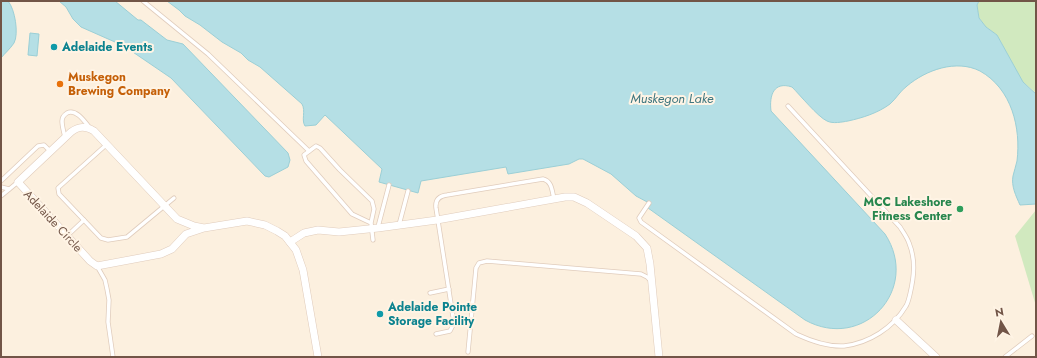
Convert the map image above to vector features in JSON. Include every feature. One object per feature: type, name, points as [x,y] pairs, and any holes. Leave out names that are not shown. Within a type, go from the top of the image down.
[{"type":"street","name":"Adelaide Circle","points":[[94,131],[86,128],[73,130],[18,182],[90,261],[97,266]]},
{"type":"street","points":[[94,131],[176,218],[182,222],[204,228]]},
{"type":"street","points":[[290,242],[304,233],[318,230],[339,232],[399,225],[438,220],[554,199],[570,197],[579,199],[636,236],[644,243],[648,250],[660,357]]},
{"type":"street","points":[[176,218],[180,229],[178,241]]},
{"type":"street","points":[[97,266],[161,254],[172,249],[186,234],[204,228],[241,221],[265,225],[277,231],[290,242],[296,250],[301,264],[318,357]]},
{"type":"street","points":[[896,320],[936,357]]},
{"type":"lane","points":[[144,1],[208,54],[309,151]]},
{"type":"lane","points":[[649,203],[639,218],[641,222],[796,334],[818,344],[842,346],[856,344],[871,338],[884,330],[896,320],[907,305],[914,277],[913,259],[909,243],[900,227],[788,106]]},
{"type":"lane","points":[[65,138],[62,119],[64,115],[68,113],[73,112],[78,115],[94,131]]},
{"type":"lane","points":[[106,144],[58,190],[59,194],[102,240],[125,237],[174,198]]},
{"type":"lane","points":[[1,181],[38,146],[44,145],[50,151]]},
{"type":"lane","points":[[373,227],[352,214],[306,161],[304,155],[316,146],[320,148],[340,170],[369,197],[372,201],[374,209],[374,240]]},
{"type":"lane","points":[[436,334],[448,332],[454,326],[436,203],[441,197],[447,194],[546,180],[550,183],[554,199]]},
{"type":"lane","points":[[1,196],[18,182]]},
{"type":"lane","points":[[373,227],[389,185]]},
{"type":"lane","points":[[1,187],[9,189]]},
{"type":"lane","points":[[399,225],[408,191]]},
{"type":"lane","points":[[67,236],[84,220]]},
{"type":"lane","points":[[468,352],[476,268],[479,263],[487,261],[644,275],[651,282]]},
{"type":"lane","points":[[97,266],[105,280],[108,295],[108,322],[113,357]]},
{"type":"lane","points":[[430,293],[449,290]]},
{"type":"lane","points":[[1005,357],[1032,336]]},
{"type":"green space","points":[[979,1],[1036,1],[1036,93],[1022,81],[997,35],[986,27],[979,18],[977,5]]},
{"type":"green space","points":[[1036,210],[1036,306],[1015,236]]},
{"type":"water","points":[[1,1],[8,1],[13,10],[16,34],[14,43],[1,58]]},
{"type":"water","points":[[59,1],[115,1],[138,20],[141,20],[167,40],[183,44],[288,153],[290,160],[288,167],[269,177],[265,176],[171,78],[124,46],[81,27],[73,19],[66,7]]},
{"type":"water","name":"Muskegon Lake","points":[[167,1],[979,1],[977,5],[979,18],[986,27],[997,35],[1023,82],[1036,94],[1036,204],[1020,205],[1017,198],[1013,187],[1013,174],[1017,161],[1018,148],[1012,110],[1000,88],[980,71],[961,66],[951,66],[932,71],[915,80],[890,104],[880,110],[870,115],[838,122],[829,122],[823,119],[792,87],[781,86],[777,88],[772,95],[771,111],[885,234],[894,255],[896,275],[891,294],[880,310],[865,321],[847,328],[827,328],[805,320],[648,208],[651,204],[636,196],[611,174],[583,159],[579,159],[569,164],[508,174],[506,167],[421,181],[418,193],[379,182],[382,169],[325,115],[316,125],[305,126],[303,121],[304,110],[302,104],[260,67],[185,16]]},
{"type":"water","points":[[30,33],[39,34],[37,56],[28,55]]},
{"type":"place","name":"Adelaide Events","points":[[54,47]]},
{"type":"place","name":"Muskegon Brewing Company","points":[[60,84]]},
{"type":"place","name":"MCC Lakeshore Fitness Center","points":[[960,209]]},
{"type":"place","name":"Adelaide Pointe Storage Facility","points":[[380,314]]}]
